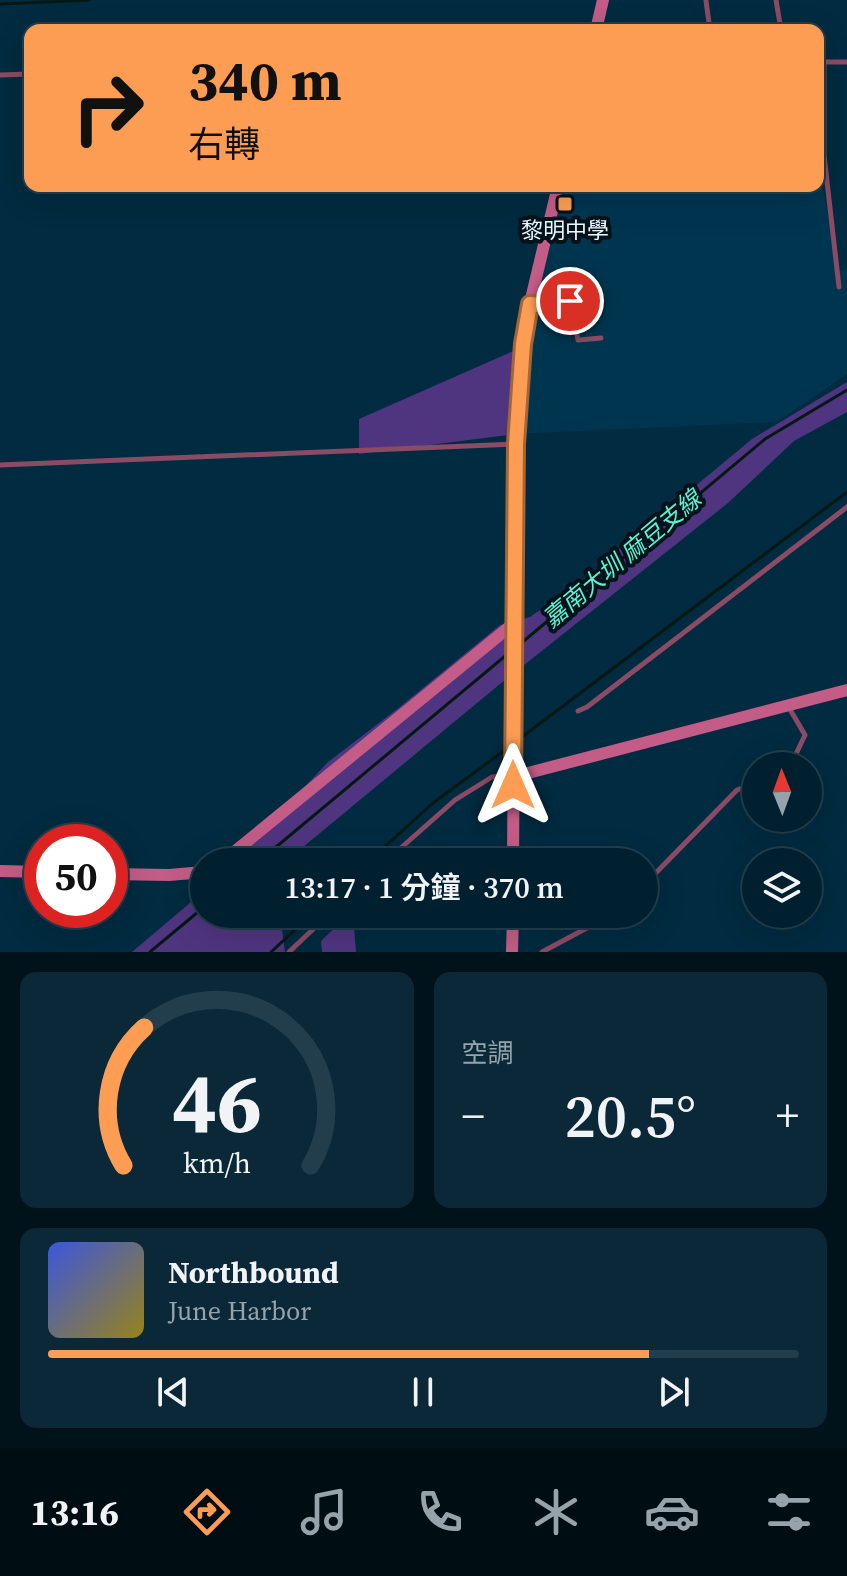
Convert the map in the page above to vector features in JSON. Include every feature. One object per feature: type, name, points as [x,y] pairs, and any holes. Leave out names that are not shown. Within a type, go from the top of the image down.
[{"type":"street","points":[[597,24],[603,0]]},
{"type":"street","points":[[513,848],[516,444],[523,344],[557,192]]},
{"type":"street","points":[[239,848],[513,629]]},
{"type":"street","points":[[513,774],[528,773],[847,690]]},
{"type":"street","points":[[0,871],[24,872]]},
{"type":"street","points":[[128,874],[190,875]]},
{"type":"street","points":[[512,952],[513,928]]},
{"type":"lane","points":[[776,0],[780,24]]},
{"type":"lane","points":[[706,1],[709,24]]},
{"type":"lane","points":[[824,62],[847,62]]},
{"type":"lane","points":[[0,75],[24,74]]},
{"type":"lane","points":[[824,155],[839,287]]},
{"type":"lane","points":[[530,304],[570,301],[578,340],[601,338]]},
{"type":"lane","points":[[0,465],[516,444]]},
{"type":"lane","points":[[578,711],[847,507]]},
{"type":"lane","points":[[788,705],[805,735],[797,752]]},
{"type":"lane","points":[[401,848],[455,800],[492,777],[513,774]]},
{"type":"lane","points":[[658,871],[742,788]]},
{"type":"lane","points":[[289,952],[314,928]]},
{"type":"lane","points":[[542,952],[587,928]]},
{"type":"shaded area","points":[[563,192],[824,192],[838,271],[847,269],[847,374],[777,422],[516,434],[520,348]]},
{"type":"shaded area","points":[[520,348],[516,434],[359,454],[359,419]]},
{"type":"shaded area","points":[[847,382],[847,412],[794,441],[728,503],[500,684],[302,848],[247,848],[328,762],[500,625],[530,617],[581,581],[752,439]]},
{"type":"shaded area","points":[[190,903],[190,928],[282,928],[285,952],[132,952]]},
{"type":"shaded area","points":[[334,928],[354,928],[356,952],[322,952],[321,941]]},
{"type":"waterway","points":[[0,4],[90,0]]},
{"type":"waterway","name":"嘉南大圳 麻豆支線","points":[[519,645],[765,439],[847,390]]},
{"type":"waterway","points":[[518,740],[847,492]]},
{"type":"waterway","name":"嘉南大圳 麻豆支線","points":[[275,848],[510,652]]},
{"type":"waterway","points":[[383,848],[433,803],[509,747]]},
{"type":"waterway","name":"嘉南大圳 麻豆支線","points":[[150,952],[190,919]]},
{"type":"waterway","points":[[271,952],[297,928]]},
{"type":"place","name":"黎明中學","points":[[565,204]]},
{"type":"route","points":[[513,785],[516,444],[523,344],[530,304],[570,301]]}]
